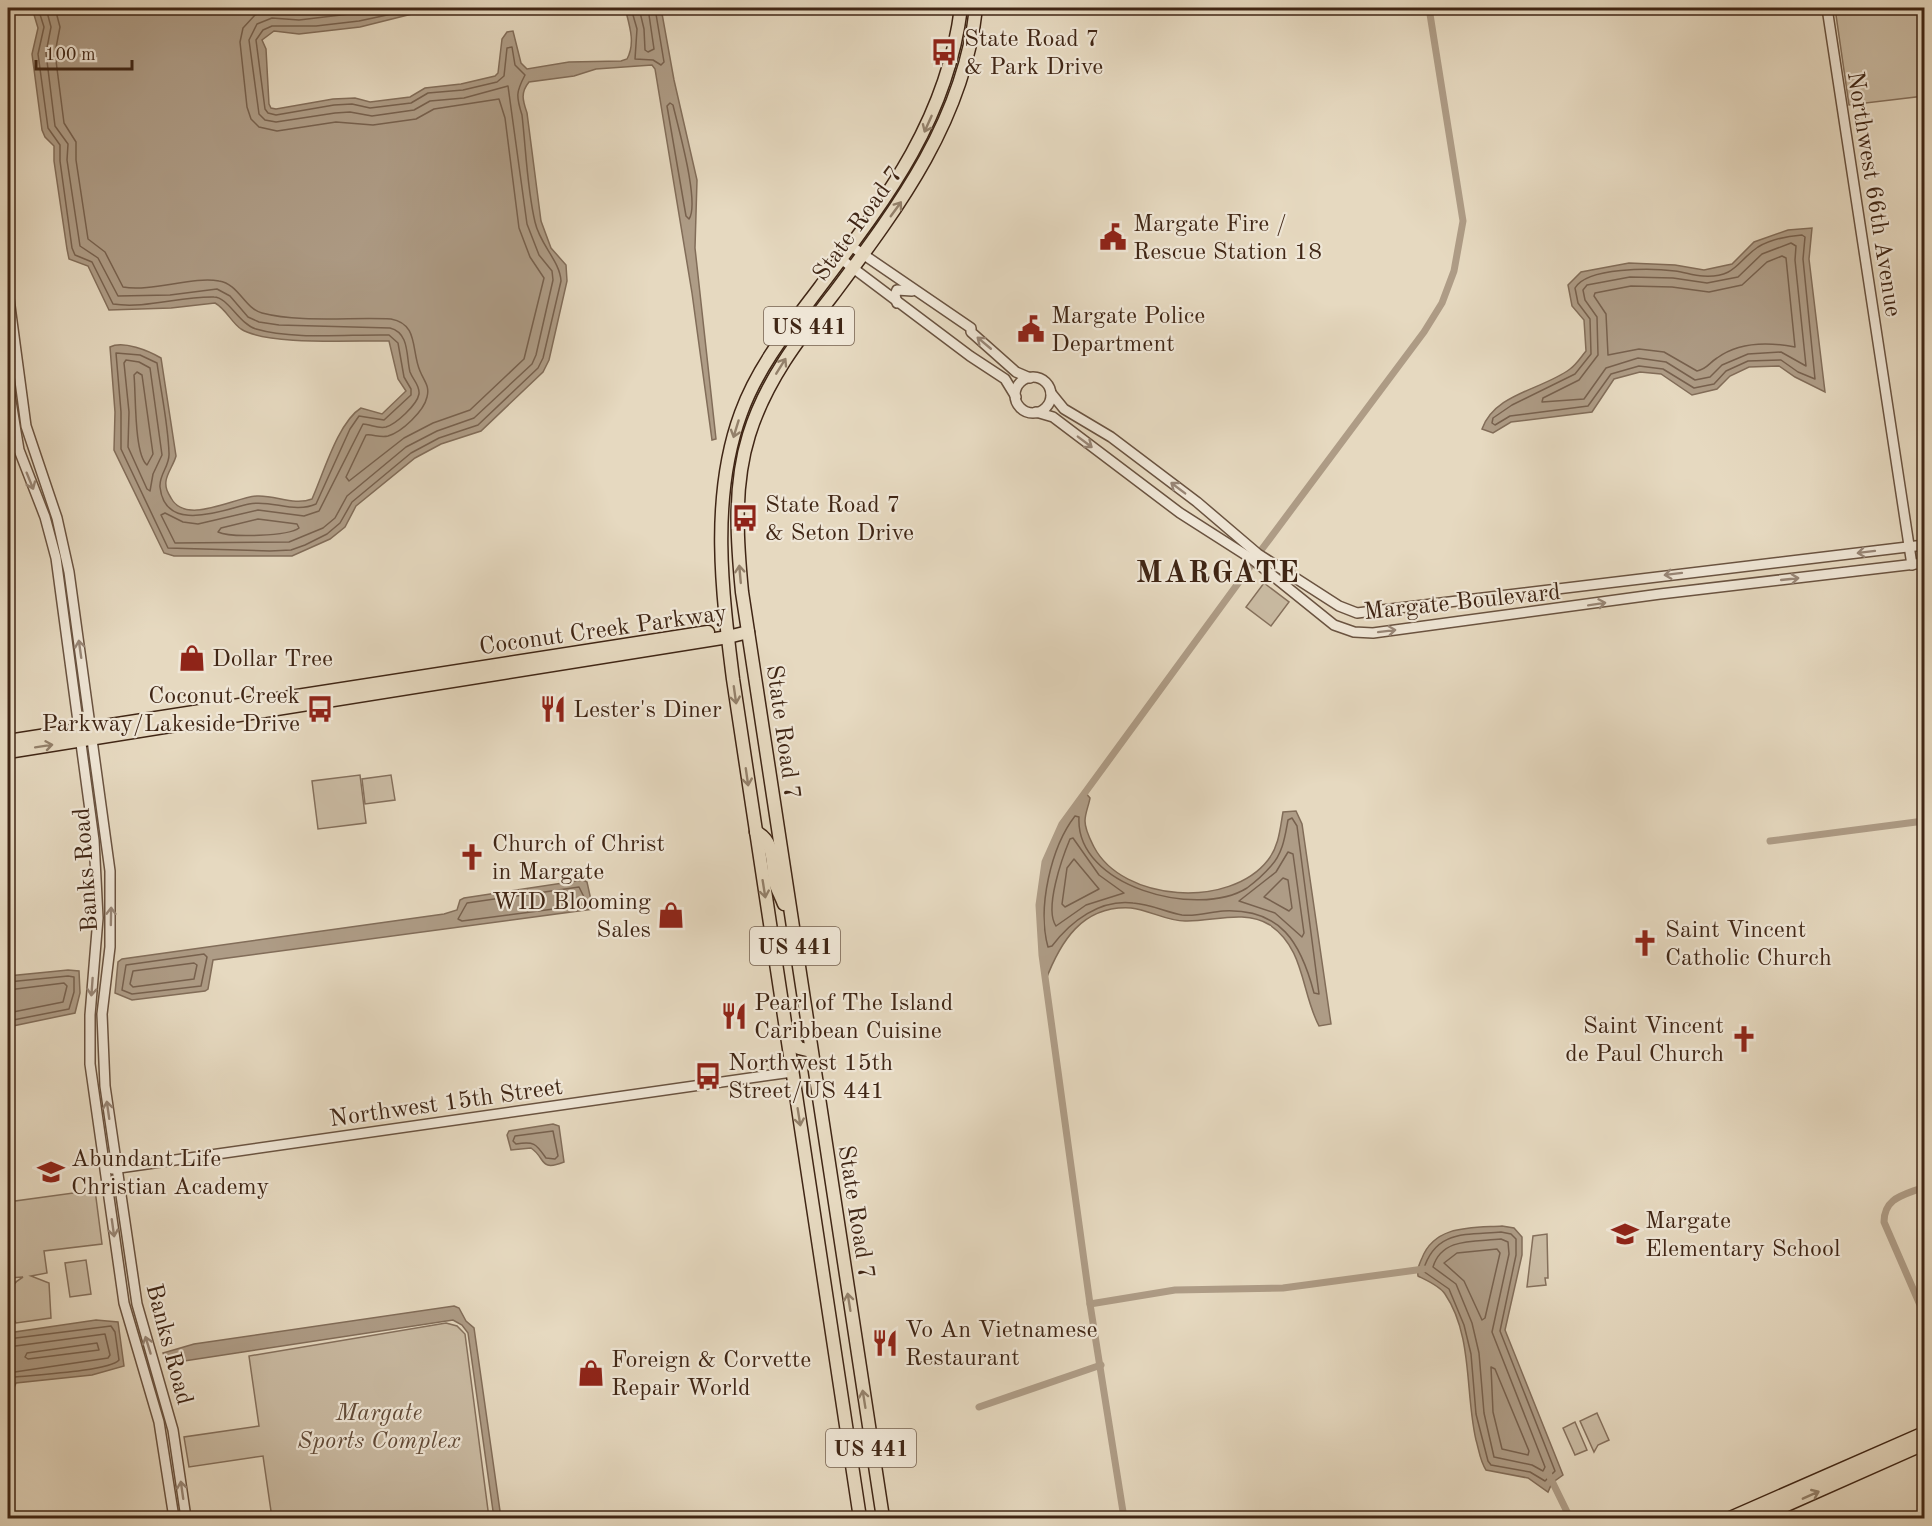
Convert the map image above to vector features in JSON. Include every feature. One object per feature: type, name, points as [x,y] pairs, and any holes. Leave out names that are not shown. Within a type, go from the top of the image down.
[{"type":"main road","name":"State Road 7","points":[[860,1518],[750,799],[727,633],[723,556],[724,484],[738,422],[762,367],[851,246],[908,163],[927,128],[946,79],[961,8]]},
{"type":"main road","name":"State Road 7","points":[[883,1518],[748,632],[739,563],[738,500],[748,437],[764,396],[788,354],[917,177],[947,118],[964,67],[976,8]]},
{"type":"main road","points":[[946,79],[950,86],[943,106],[947,118]]},
{"type":"main road","points":[[762,367],[760,385],[764,396]]},
{"type":"main road","name":"Coconut Creek Parkway","points":[[8,752],[86,734],[532,659],[748,632]]},
{"type":"main road","name":"Coconut Creek Parkway","points":[[8,741],[86,734],[523,671],[727,633]]},
{"type":"main road","points":[[523,671],[529,668],[532,659]]},
{"type":"main road","points":[[750,799],[764,822],[777,828]]},
{"type":"main road","points":[[756,832],[762,835],[770,845],[776,885],[791,918]]},
{"type":"main road","points":[[786,1031],[799,1048],[811,1052]]},
{"type":"main road","points":[[792,1072],[807,1078],[818,1097]]},
{"type":"main road","points":[[1732,1518],[1924,1433]]},
{"type":"main road","points":[[1757,1518],[1924,1444]]},
{"type":"main road","points":[[858,1502],[869,1518]]},
{"type":"street","name":"Northwest 66th Avenue","points":[[1827,8],[1912,565]]},
{"type":"street","points":[[841,259],[970,357],[1001,376],[1021,407],[1036,412],[1049,403],[1051,393],[1045,382],[1016,372],[971,332],[971,328],[914,292],[851,246]]},
{"type":"street","points":[[897,303],[895,295],[897,290],[914,292]]},
{"type":"street","name":"Banks Road","points":[[8,291],[26,426],[65,548],[86,734],[98,918],[90,1015],[90,1064],[124,1304],[159,1422],[174,1518]]},
{"type":"street","points":[[1016,397],[1019,385],[1030,378]]},
{"type":"street","name":"Banks Road","points":[[8,383],[19,450],[45,517],[56,558],[110,871],[110,946],[104,991],[102,1038],[117,1168],[136,1304],[171,1422],[186,1518]]},
{"type":"street","name":"Margate Boulevard","points":[[1051,393],[1064,410],[1099,428],[1197,502],[1258,554],[1339,606],[1357,613],[1924,545]]},
{"type":"street","name":"Margate Boulevard","points":[[1036,412],[1053,417],[1186,517],[1252,559],[1335,625],[1354,632],[1373,633],[1660,594],[1924,563]]},
{"type":"street","name":"Northwest 15th Street","points":[[105,1170],[792,1072]]},
{"type":"green space","points":[[1835,8],[1924,8],[1924,96],[1849,105]]},
{"type":"green space","points":[[1264,583],[1289,602],[1271,626],[1246,607]]},
{"type":"green space","points":[[360,775],[366,823],[318,829],[312,781]]},
{"type":"green space","points":[[391,775],[395,800],[365,804],[362,779]]},
{"type":"green space","points":[[95,1190],[102,1244],[44,1251],[47,1273],[31,1276],[49,1283],[51,1318],[16,1323],[9,1310],[8,1297],[12,1286],[23,1277],[8,1278],[8,1202]]},
{"type":"green space","points":[[1547,1234],[1548,1278],[1545,1278],[1546,1285],[1527,1287],[1533,1236]]},
{"type":"green space","points":[[86,1260],[91,1294],[70,1297],[65,1263]]},
{"type":"green space","name":"Margate Sports Complex","points":[[446,1323],[457,1326],[465,1334],[489,1518],[272,1518],[263,1456],[189,1467],[184,1437],[259,1426],[249,1356]]},
{"type":"green space","points":[[1597,1413],[1609,1440],[1598,1445],[1594,1452],[1580,1421]]},
{"type":"green space","points":[[1575,1422],[1587,1450],[1575,1455],[1563,1428]]},
{"type":"water","points":[[32,8],[436,8],[360,27],[299,34],[274,31],[262,40],[266,49],[269,104],[271,108],[276,109],[333,99],[355,98],[370,102],[410,97],[425,88],[461,84],[495,76],[498,73],[502,39],[507,32],[513,31],[521,63],[527,69],[569,62],[621,61],[627,59],[631,47],[631,34],[625,8],[661,8],[674,80],[697,180],[695,248],[716,439],[712,440],[692,293],[655,69],[652,65],[596,69],[574,76],[529,82],[523,97],[541,221],[551,248],[566,265],[567,281],[549,360],[543,372],[481,431],[441,444],[415,458],[356,506],[345,527],[330,539],[292,556],[174,556],[164,553],[114,450],[115,412],[110,347],[129,346],[161,358],[176,456],[166,486],[171,498],[178,506],[188,510],[211,508],[257,496],[292,501],[312,499],[338,437],[353,415],[361,408],[382,414],[406,391],[398,379],[389,341],[271,338],[241,329],[215,303],[171,308],[109,310],[88,266],[69,259],[54,161],[54,146],[42,130],[32,54],[38,28]]},
{"type":"water","points":[[1812,228],[1809,259],[1825,392],[1779,366],[1749,367],[1730,376],[1717,389],[1692,395],[1661,374],[1640,372],[1614,379],[1592,412],[1511,422],[1493,433],[1482,429],[1488,417],[1497,407],[1520,393],[1559,376],[1570,369],[1586,351],[1584,320],[1572,306],[1568,285],[1581,272],[1629,263],[1675,265],[1704,270],[1732,264],[1754,242],[1788,230]]},
{"type":"water","points":[[1084,791],[1090,798],[1085,818],[1087,831],[1094,847],[1108,865],[1128,879],[1152,888],[1178,892],[1204,892],[1229,886],[1251,876],[1268,860],[1275,849],[1283,812],[1296,811],[1302,824],[1331,1024],[1319,1026],[1290,946],[1270,925],[1250,918],[1228,917],[1178,921],[1131,908],[1099,913],[1075,929],[1066,940],[1045,982],[1039,921],[1042,875],[1049,851],[1058,833]]},
{"type":"water","points":[[583,880],[587,882],[593,909],[213,960],[208,989],[205,991],[132,1000],[115,993],[118,962],[122,959],[444,914],[457,910],[460,900],[464,898]]},
{"type":"water","points":[[79,971],[80,993],[75,1013],[8,1027],[8,976]]},
{"type":"water","points":[[553,1124],[559,1126],[564,1162],[547,1165],[531,1148],[511,1150],[507,1135],[509,1131]]},
{"type":"water","points":[[1502,1226],[1514,1228],[1522,1237],[1522,1255],[1505,1330],[1563,1475],[1552,1483],[1548,1492],[1528,1478],[1486,1470],[1476,1440],[1464,1346],[1454,1310],[1443,1291],[1418,1276],[1422,1258],[1436,1239],[1455,1230]]},
{"type":"water","points":[[454,1306],[459,1308],[466,1321],[474,1328],[501,1518],[494,1518],[468,1333],[462,1325],[453,1320],[171,1363],[167,1363],[163,1353],[194,1344]]},
{"type":"water","points":[[96,1320],[118,1322],[124,1366],[92,1375],[16,1383],[14,1388],[8,1390],[8,1333]]},
{"type":"waterway","points":[[1262,549],[1424,332],[1442,303],[1454,271],[1463,221],[1429,8]]},
{"type":"waterway","points":[[1124,1518],[1090,1304],[1042,955],[1039,905],[1045,862],[1062,824],[1250,567]]},
{"type":"waterway","points":[[1770,841],[1924,821]]},
{"type":"waterway","points":[[1924,1187],[1892,1202],[1885,1214],[1884,1222],[1924,1314]]},
{"type":"waterway","points":[[1090,1304],[1175,1290],[1283,1288],[1424,1269]]},
{"type":"waterway","points":[[979,1407],[1101,1365]]},
{"type":"waterway","points":[[1549,1475],[1570,1518]]},
{"type":"place","name":"State Road 7 & Park Drive","points":[[944,52]]},
{"type":"place","name":"Margate Fire / Rescue Station 18","points":[[1113,237]]},
{"type":"place","name":"Margate Police Department","points":[[1031,329]]},
{"type":"place","name":"State Road 7 & Seton Drive","points":[[745,518]]},
{"type":"place","name":"Dollar Tree","points":[[192,658]]},
{"type":"place","name":"Coconut Creek Parkway/Lakeside Drive","points":[[320,709]]},
{"type":"place","name":"Lester's Diner","points":[[553,709]]},
{"type":"place","name":"Church of Christ in Margate","points":[[472,857]]},
{"type":"place","name":"WID Blooming Sales","points":[[671,915]]},
{"type":"place","name":"Saint Vincent Catholic Church","points":[[1645,943]]},
{"type":"place","name":"Pearl of The Island Caribbean Cuisine","points":[[734,1016]]},
{"type":"place","name":"Saint Vincent de Paul Church","points":[[1744,1039]]},
{"type":"place","name":"Northwest 15th Street/US 441","points":[[708,1076]]},
{"type":"place","name":"Abundant Life Christian Academy","points":[[51,1172]]},
{"type":"place","name":"Margate Elementary School","points":[[1625,1234]]},
{"type":"place","name":"Vo An Vietnamese Restaurant","points":[[885,1343]]},
{"type":"place","name":"Foreign & Corvette Repair World","points":[[591,1373]]},
{"type":"district","name":"MARGATE","points":[[1218,572]]}]
